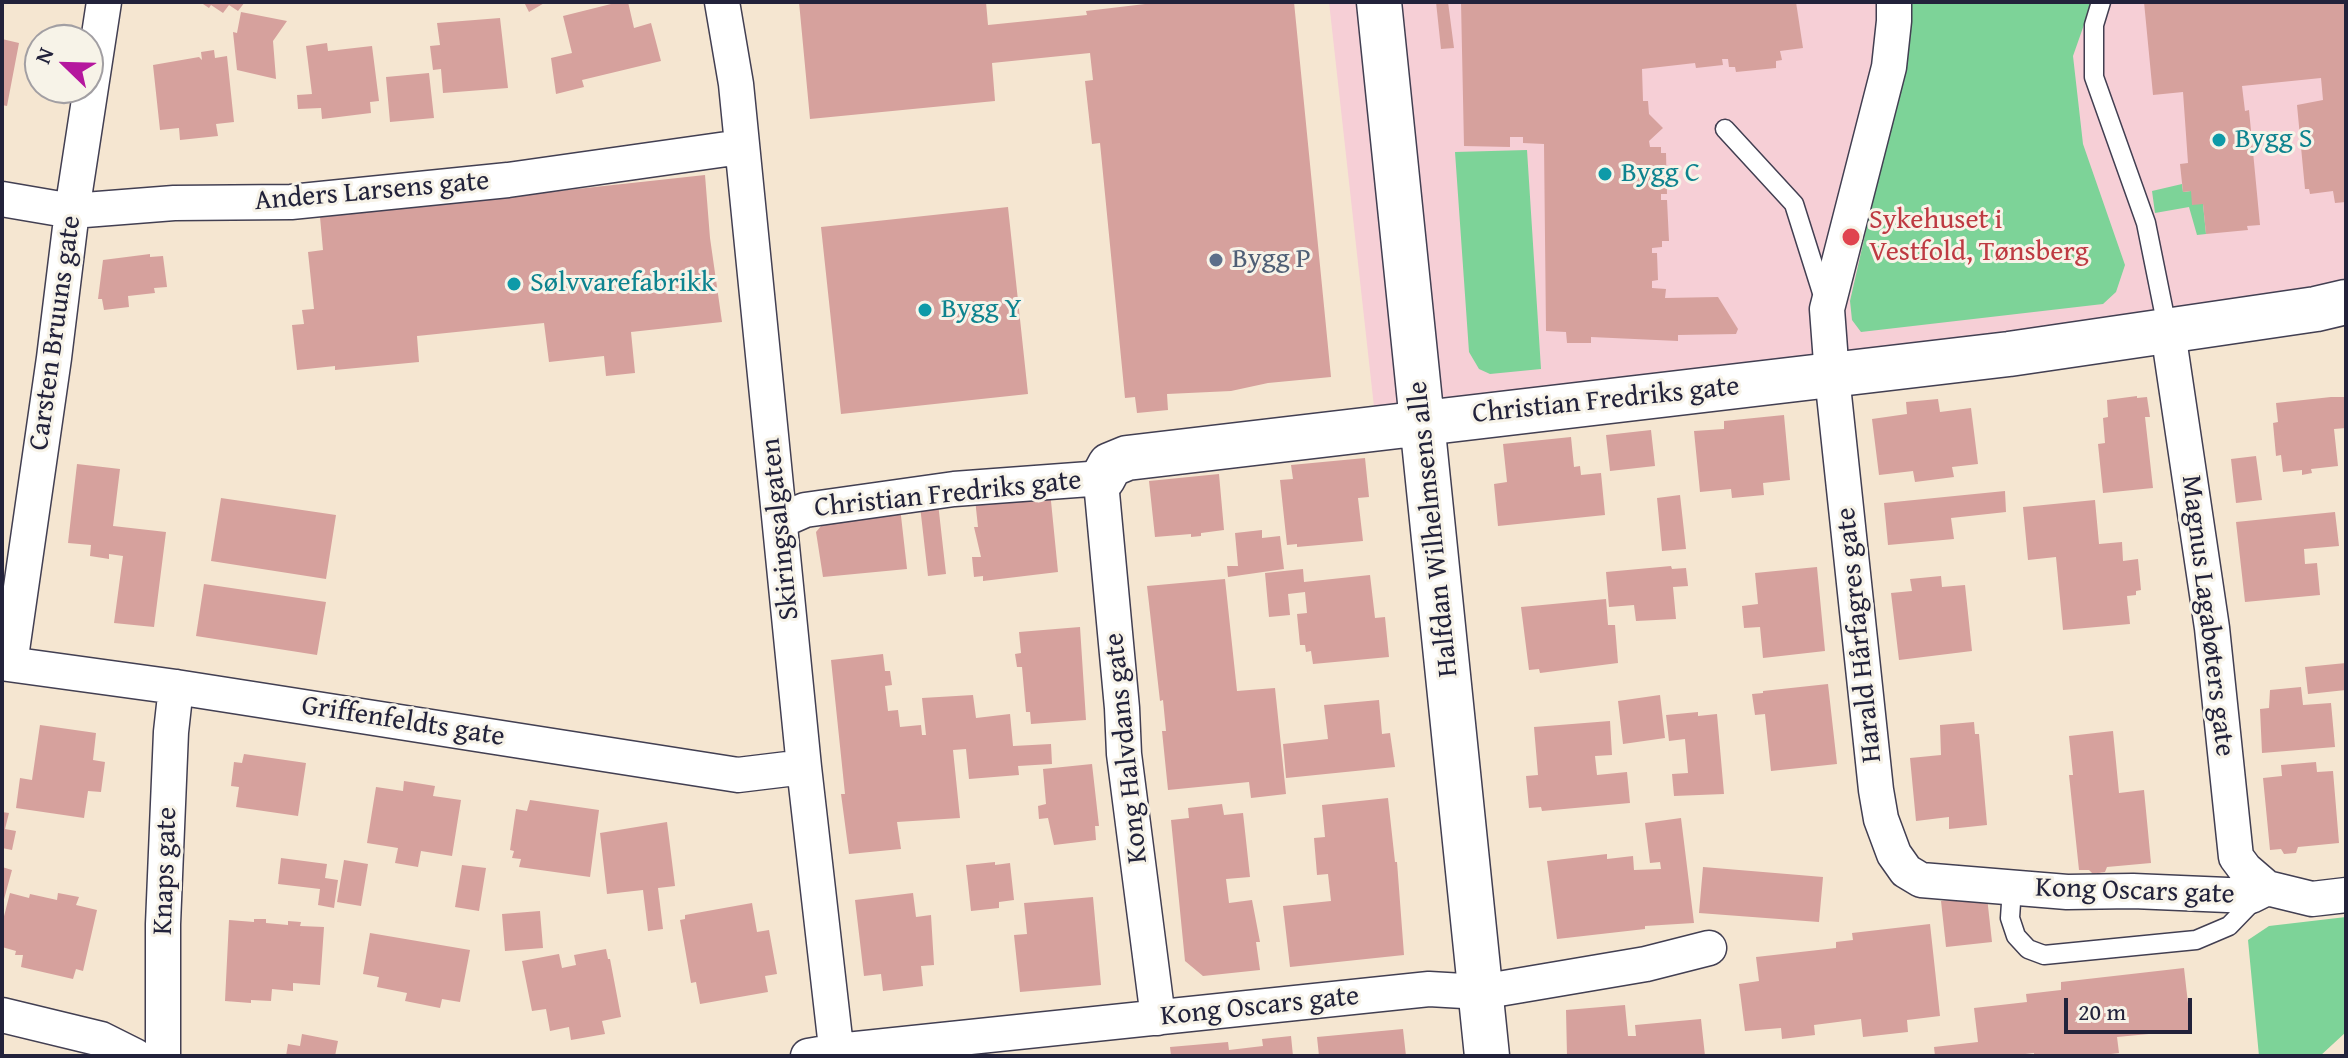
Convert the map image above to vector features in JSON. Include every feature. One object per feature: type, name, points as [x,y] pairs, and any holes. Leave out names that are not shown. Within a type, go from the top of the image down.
[{"type":"street","name":"Carsten Bruuns gate","points":[[6,664],[54,358],[72,211],[104,2]]},
{"type":"street","name":"Skiringsalgaten","points":[[722,2],[736,84],[780,521],[827,1054]]},
{"type":"street","name":"Halfdan Wilhelmsens alle","points":[[1379,2],[1487,1056]]},
{"type":"street","name":"Harald Hårfagres gate","points":[[1894,2],[1889,67],[1827,309],[1878,805],[1894,854],[1906,871],[1921,880]]},
{"type":"street","name":"Anders Larsens gate","points":[[2,199],[72,211],[174,203],[291,202],[508,180],[741,147]]},
{"type":"street","name":"Christian Fredriks gate","points":[[780,521],[805,510],[954,489],[1103,478],[1110,465],[1127,458],[1832,376],[2168,332],[2346,302]]},
{"type":"street","name":"Magnus Lagabøters gate","points":[[2168,332],[2212,628],[2236,857],[2267,888]]},
{"type":"street","name":"Kong Halvdans gate","points":[[1103,478],[1124,754],[1158,1018]]},
{"type":"street","name":"Griffenfeldts gate","points":[[6,664],[176,687],[738,775],[804,767]]},
{"type":"street","name":"Knaps gate","points":[[163,1056],[163,924],[171,732],[176,687]]},
{"type":"street","name":"Kong Oscars gate","points":[[1921,880],[2067,892],[2133,891],[2251,896],[2267,888],[2312,899],[2346,895]]},
{"type":"street","name":"Kong Oscars gate","points":[[827,1054],[1429,989],[1481,992],[1646,964],[1709,948]]},
{"type":"street","points":[[2,1015],[101,1039],[135,1056]]},
{"type":"lane","points":[[2101,2],[2094,25],[2094,77],[2146,223],[2168,332]]},
{"type":"lane","points":[[1725,129],[1794,204],[1827,309]]},
{"type":"lane","points":[[2012,888],[2010,918],[2016,936],[2028,949],[2044,955],[2196,940],[2229,926],[2267,888]]},
{"type":"shaded area","name":"Sykehuset i Vestfold, Tønsberg","points":[[1329,2],[2346,2],[2346,289],[1452,406],[1374,407]]},
{"type":"green space","points":[[1910,2],[2092,2],[2073,56],[2083,144],[2125,265],[2116,292],[2103,304],[1861,332],[1852,320],[1850,301],[1909,42]]},
{"type":"green space","points":[[1527,150],[1541,369],[1490,374],[1479,369],[1469,352],[1455,152]]},
{"type":"green space","points":[[2182,184],[2183,192],[2191,191],[2203,204],[2206,234],[2197,235],[2189,207],[2155,213],[2152,191]]},
{"type":"green space","points":[[2346,917],[2346,1032],[2320,1056],[2259,1056],[2248,940],[2269,926]]},
{"type":"building","points":[[200,2],[245,2],[238,11],[229,5],[223,13]]},
{"type":"building","points":[[524,2],[546,2],[529,12]]},
{"type":"building","points":[[628,2],[634,28],[651,23],[661,61],[582,80],[584,87],[556,94],[551,58],[572,53],[563,16]]},
{"type":"building","name":"Bygg P","points":[[799,2],[986,2],[988,25],[1087,15],[1086,11],[1162,2],[1294,2],[1331,377],[1268,383],[1231,391],[1167,394],[1168,410],[1137,413],[1135,397],[1125,398],[1100,143],[1092,144],[1085,81],[1093,80],[1090,53],[992,63],[995,101],[810,119]]},
{"type":"building","points":[[1436,2],[1448,2],[1454,48],[1441,49]]},
{"type":"building","name":"Bygg C","points":[[1461,2],[1796,2],[1803,48],[1780,51],[1782,60],[1776,61],[1776,68],[1736,72],[1735,67],[1729,67],[1728,59],[1722,59],[1723,65],[1696,68],[1695,63],[1642,69],[1643,101],[1648,101],[1649,114],[1663,128],[1649,141],[1650,147],[1661,147],[1661,153],[1666,153],[1667,194],[1661,194],[1661,200],[1667,200],[1669,241],[1662,241],[1662,247],[1652,248],[1652,253],[1657,253],[1658,280],[1652,281],[1652,288],[1666,289],[1665,298],[1718,297],[1738,329],[1736,334],[1678,335],[1678,341],[1591,337],[1591,343],[1567,343],[1566,332],[1546,331],[1544,144],[1523,143],[1523,137],[1510,137],[1510,147],[1464,146]]},
{"type":"building","name":"Bygg S","points":[[2144,2],[2346,2],[2346,202],[2335,203],[2333,191],[2310,194],[2309,189],[2305,189],[2297,105],[2323,100],[2321,78],[2242,86],[2245,111],[2249,110],[2260,225],[2247,226],[2248,230],[2206,234],[2203,204],[2192,205],[2191,191],[2183,192],[2180,164],[2188,163],[2183,92],[2153,95]]},
{"type":"building","points":[[241,12],[287,21],[273,41],[276,79],[237,70],[233,32],[237,33]]},
{"type":"building","points":[[500,18],[508,88],[443,93],[441,69],[433,70],[430,46],[440,45],[437,23]]},
{"type":"building","points":[[2,39],[19,43],[7,106],[2,105]]},
{"type":"building","points":[[327,43],[328,51],[372,46],[379,101],[370,102],[371,113],[322,119],[321,108],[298,109],[297,95],[312,94],[306,46]]},
{"type":"building","points":[[214,50],[215,58],[227,56],[234,122],[216,124],[218,136],[180,140],[179,128],[160,130],[153,65],[199,57],[202,60],[201,52]]},
{"type":"building","points":[[429,73],[434,118],[390,122],[386,77]]},
{"type":"building","name":"Sølvvarefabrikk","points":[[705,175],[722,322],[631,332],[635,373],[606,376],[604,356],[549,362],[544,323],[417,336],[419,362],[335,370],[335,366],[297,370],[292,325],[304,324],[302,310],[314,309],[308,252],[323,250],[320,217]]},
{"type":"building","name":"Bygg Y","points":[[1008,207],[1028,394],[841,414],[821,227]]},
{"type":"building","points":[[150,254],[150,257],[163,256],[167,287],[154,288],[155,293],[128,296],[129,307],[104,310],[102,299],[98,299],[103,260]]},
{"type":"building","points":[[2147,397],[2150,417],[2145,417],[2153,488],[2103,493],[2098,444],[2105,443],[2103,418],[2108,417],[2107,400]]},
{"type":"building","points":[[2346,397],[2346,428],[2334,429],[2338,466],[2311,469],[2312,473],[2302,475],[2302,470],[2283,472],[2281,455],[2276,456],[2273,423],[2278,422],[2276,403]]},
{"type":"building","points":[[1938,399],[1940,412],[1971,408],[1978,464],[1952,467],[1954,477],[1915,482],[1913,471],[1879,475],[1872,419],[1907,414],[1906,402]]},
{"type":"building","points":[[1784,415],[1790,480],[1763,483],[1764,495],[1732,498],[1731,489],[1700,492],[1694,431],[1724,429],[1724,421]]},
{"type":"building","points":[[1651,430],[1655,466],[1610,471],[1606,435]]},
{"type":"building","points":[[1571,437],[1574,467],[1580,466],[1581,475],[1601,473],[1605,515],[1498,526],[1494,484],[1507,482],[1503,444]]},
{"type":"building","points":[[2256,456],[2262,500],[2236,503],[2231,459]]},
{"type":"building","points":[[1365,458],[1369,497],[1358,498],[1363,541],[1297,547],[1297,544],[1287,545],[1280,480],[1293,479],[1291,465]]},
{"type":"building","points":[[77,464],[120,469],[113,526],[166,532],[154,627],[114,623],[123,556],[109,554],[109,559],[90,556],[91,545],[68,543]]},
{"type":"building","points":[[1219,474],[1224,530],[1201,533],[1201,536],[1155,537],[1149,481]]},
{"type":"building","points":[[1050,491],[1058,572],[983,581],[983,576],[974,577],[972,557],[981,557],[974,527],[978,527],[975,499]]},
{"type":"building","points":[[2005,491],[2006,512],[1951,518],[1954,539],[1888,545],[1884,503]]},
{"type":"building","points":[[1680,495],[1686,549],[1662,551],[1657,498]]},
{"type":"building","points":[[221,498],[336,515],[326,579],[211,561]]},
{"type":"building","points":[[2095,500],[2099,544],[2122,542],[2123,561],[2138,559],[2141,590],[2136,591],[2136,595],[2127,596],[2130,624],[2063,630],[2056,557],[2028,560],[2023,507]]},
{"type":"building","points":[[938,503],[946,574],[928,576],[920,506]]},
{"type":"building","points":[[900,507],[907,569],[823,577],[816,532],[832,513]]},
{"type":"building","points":[[2335,512],[2339,546],[2304,549],[2305,564],[2317,563],[2320,595],[2245,602],[2236,522]]},
{"type":"building","points":[[1262,530],[1262,538],[1280,536],[1284,569],[1228,577],[1227,566],[1238,566],[1235,533]]},
{"type":"building","points":[[1671,566],[1672,569],[1686,568],[1688,586],[1673,587],[1676,619],[1636,621],[1634,605],[1609,607],[1606,572]]},
{"type":"building","points":[[1817,567],[1825,651],[1763,658],[1760,627],[1744,628],[1742,606],[1758,604],[1755,573]]},
{"type":"building","points":[[1303,569],[1304,582],[1370,575],[1375,618],[1385,617],[1389,657],[1313,664],[1311,651],[1306,652],[1305,645],[1300,645],[1297,614],[1307,613],[1305,592],[1288,594],[1290,615],[1269,617],[1265,573]]},
{"type":"building","points":[[1941,576],[1942,587],[1965,585],[1972,651],[1899,660],[1891,593],[1912,591],[1910,579]]},
{"type":"building","points":[[1225,579],[1237,691],[1275,688],[1286,794],[1251,798],[1249,782],[1168,790],[1162,731],[1166,731],[1163,700],[1160,701],[1147,586]]},
{"type":"building","points":[[204,584],[326,602],[317,655],[196,636]]},
{"type":"building","points":[[1606,599],[1608,625],[1615,625],[1618,663],[1540,673],[1539,669],[1529,670],[1521,607]]},
{"type":"building","points":[[1080,627],[1086,720],[1031,724],[1030,712],[1026,712],[1022,667],[1017,667],[1015,654],[1021,653],[1019,632]]},
{"type":"building","points":[[883,654],[885,671],[890,671],[892,685],[885,686],[888,711],[898,710],[900,727],[921,725],[922,735],[926,735],[922,698],[973,695],[976,718],[1010,714],[1013,746],[1051,744],[1052,764],[1018,766],[1019,775],[969,779],[966,749],[953,750],[960,818],[897,822],[901,849],[849,854],[841,794],[845,794],[831,660]]},
{"type":"building","points":[[2346,663],[2346,690],[2308,694],[2305,667]]},
{"type":"building","points":[[1828,684],[1837,764],[1771,771],[1765,714],[1755,715],[1752,694]]},
{"type":"building","points":[[2301,687],[2303,705],[2331,703],[2335,747],[2262,753],[2260,709],[2269,708],[2270,690]]},
{"type":"building","points":[[1660,695],[1665,738],[1623,744],[1618,701]]},
{"type":"building","points":[[1379,700],[1382,734],[1390,733],[1395,767],[1286,778],[1283,744],[1328,739],[1324,705]]},
{"type":"building","points":[[1698,712],[1698,716],[1717,714],[1724,794],[1674,796],[1672,774],[1688,773],[1685,739],[1669,741],[1666,715]]},
{"type":"building","points":[[1610,721],[1612,755],[1595,756],[1597,775],[1627,772],[1630,803],[1542,811],[1541,807],[1529,808],[1526,776],[1538,775],[1534,727]]},
{"type":"building","points":[[1974,722],[1975,734],[1979,734],[1987,825],[1949,829],[1949,817],[1916,821],[1910,758],[1941,755],[1940,725]]},
{"type":"building","points":[[40,725],[96,733],[93,760],[105,762],[101,792],[88,791],[84,818],[16,808],[20,778],[32,780]]},
{"type":"building","points":[[2113,731],[2119,793],[2144,790],[2151,863],[2107,867],[2105,872],[2093,874],[2089,870],[2079,870],[2069,775],[2073,775],[2069,736]]},
{"type":"building","points":[[244,754],[306,763],[298,816],[236,807],[239,787],[231,786],[234,762],[242,763]]},
{"type":"building","points":[[2316,762],[2317,772],[2333,771],[2339,843],[2298,847],[2296,853],[2270,850],[2263,778],[2282,776],[2281,765]]},
{"type":"building","points":[[1092,764],[1099,826],[1095,826],[1096,840],[1054,845],[1048,818],[1039,819],[1038,806],[1046,804],[1043,769]]},
{"type":"building","points":[[404,781],[435,786],[433,796],[461,800],[452,856],[421,851],[418,867],[395,863],[398,848],[367,843],[376,787],[403,791]]},
{"type":"building","points":[[1388,798],[1397,862],[1404,955],[1290,967],[1283,906],[1331,901],[1328,874],[1317,875],[1314,838],[1325,837],[1322,805]]},
{"type":"building","points":[[530,800],[599,810],[590,877],[519,867],[521,859],[512,858],[514,851],[510,850],[516,809],[527,811]]},
{"type":"building","points":[[1222,804],[1224,815],[1243,813],[1250,877],[1226,879],[1229,903],[1252,900],[1260,942],[1256,942],[1260,970],[1203,976],[1185,961],[1171,820],[1189,818],[1188,808]]},
{"type":"building","points":[[2,812],[9,813],[5,829],[16,831],[12,850],[2,848]]},
{"type":"building","points":[[1681,818],[1694,923],[1645,926],[1645,929],[1557,939],[1547,861],[1607,854],[1607,859],[1633,856],[1634,870],[1661,869],[1660,862],[1650,863],[1645,823]]},
{"type":"building","points":[[667,822],[675,886],[658,888],[663,929],[648,931],[643,890],[607,894],[600,833]]},
{"type":"building","points":[[281,858],[327,864],[325,878],[338,880],[334,908],[318,905],[320,889],[278,884]]},
{"type":"building","points":[[344,860],[368,864],[361,906],[337,902]]},
{"type":"building","points":[[995,862],[995,865],[1010,863],[1014,900],[999,902],[999,908],[971,911],[966,865]]},
{"type":"building","points":[[462,865],[486,868],[479,911],[455,907]]},
{"type":"building","points":[[2,867],[12,870],[3,903],[2,903]]},
{"type":"building","points":[[1703,867],[1823,877],[1819,922],[1699,913]]},
{"type":"building","points":[[10,893],[57,900],[58,893],[79,897],[76,905],[97,910],[83,971],[76,969],[73,979],[21,967],[23,955],[15,955],[16,951],[2,947],[2,924]]},
{"type":"building","points":[[913,893],[916,917],[931,915],[934,965],[921,966],[923,986],[883,991],[881,974],[864,976],[855,900]]},
{"type":"building","points":[[1093,897],[1101,985],[1020,992],[1014,935],[1027,934],[1024,903]]},
{"type":"building","points":[[1987,897],[1992,942],[1946,947],[1941,901]]},
{"type":"building","points":[[752,903],[757,932],[769,930],[777,974],[765,976],[768,992],[700,1004],[696,982],[691,983],[680,920],[685,919],[685,915]]},
{"type":"building","points":[[540,911],[543,948],[505,951],[502,914]]},
{"type":"building","points":[[254,919],[266,919],[266,923],[288,925],[288,921],[301,922],[300,926],[324,927],[320,985],[293,983],[293,991],[272,989],[271,1001],[225,1001],[229,920],[254,922]]},
{"type":"building","points":[[1930,924],[1940,1016],[1907,1020],[1908,1032],[1863,1037],[1861,1019],[1814,1025],[1815,1035],[1782,1039],[1781,1028],[1745,1031],[1739,984],[1759,981],[1756,957],[1836,948],[1836,942],[1853,940],[1852,933]]},
{"type":"building","points":[[370,933],[470,950],[460,1002],[442,999],[440,1008],[405,1001],[407,993],[377,987],[379,977],[363,974]]},
{"type":"building","points":[[606,949],[621,1017],[602,1021],[605,1034],[571,1040],[569,1027],[550,1031],[546,1009],[532,1011],[522,961],[559,954],[562,968],[576,965],[574,955]]},
{"type":"building","points":[[2184,968],[2191,1030],[2117,1037],[2119,1053],[2095,1056],[2034,1056],[2034,1053],[1935,1056],[1934,1047],[1978,1042],[1974,1008],[2027,1002],[2026,994],[2061,990],[2061,982]]},
{"type":"building","points":[[1625,1005],[1628,1036],[1636,1036],[1635,1025],[1701,1019],[1705,1056],[1567,1056],[1566,1010]]},
{"type":"building","points":[[1403,1029],[1406,1056],[1319,1056],[1317,1037]]},
{"type":"building","points":[[302,1034],[338,1041],[335,1056],[286,1056],[288,1044],[300,1046]]},
{"type":"building","points":[[1291,1036],[1293,1056],[1171,1056],[1170,1047],[1228,1042],[1229,1050],[1263,1046],[1262,1039]]},
{"type":"place","name":"Bygg S","points":[[2219,140]]},
{"type":"place","name":"Bygg C","points":[[1605,174]]},
{"type":"place","name":"Sykehuset i Vestfold, Tønsberg","points":[[1851,237]]},
{"type":"place","name":"Bygg P","points":[[1216,260]]},
{"type":"place","name":"Sølvvarefabrikk","points":[[514,284]]},
{"type":"place","name":"Bygg Y","points":[[925,310]]}]
